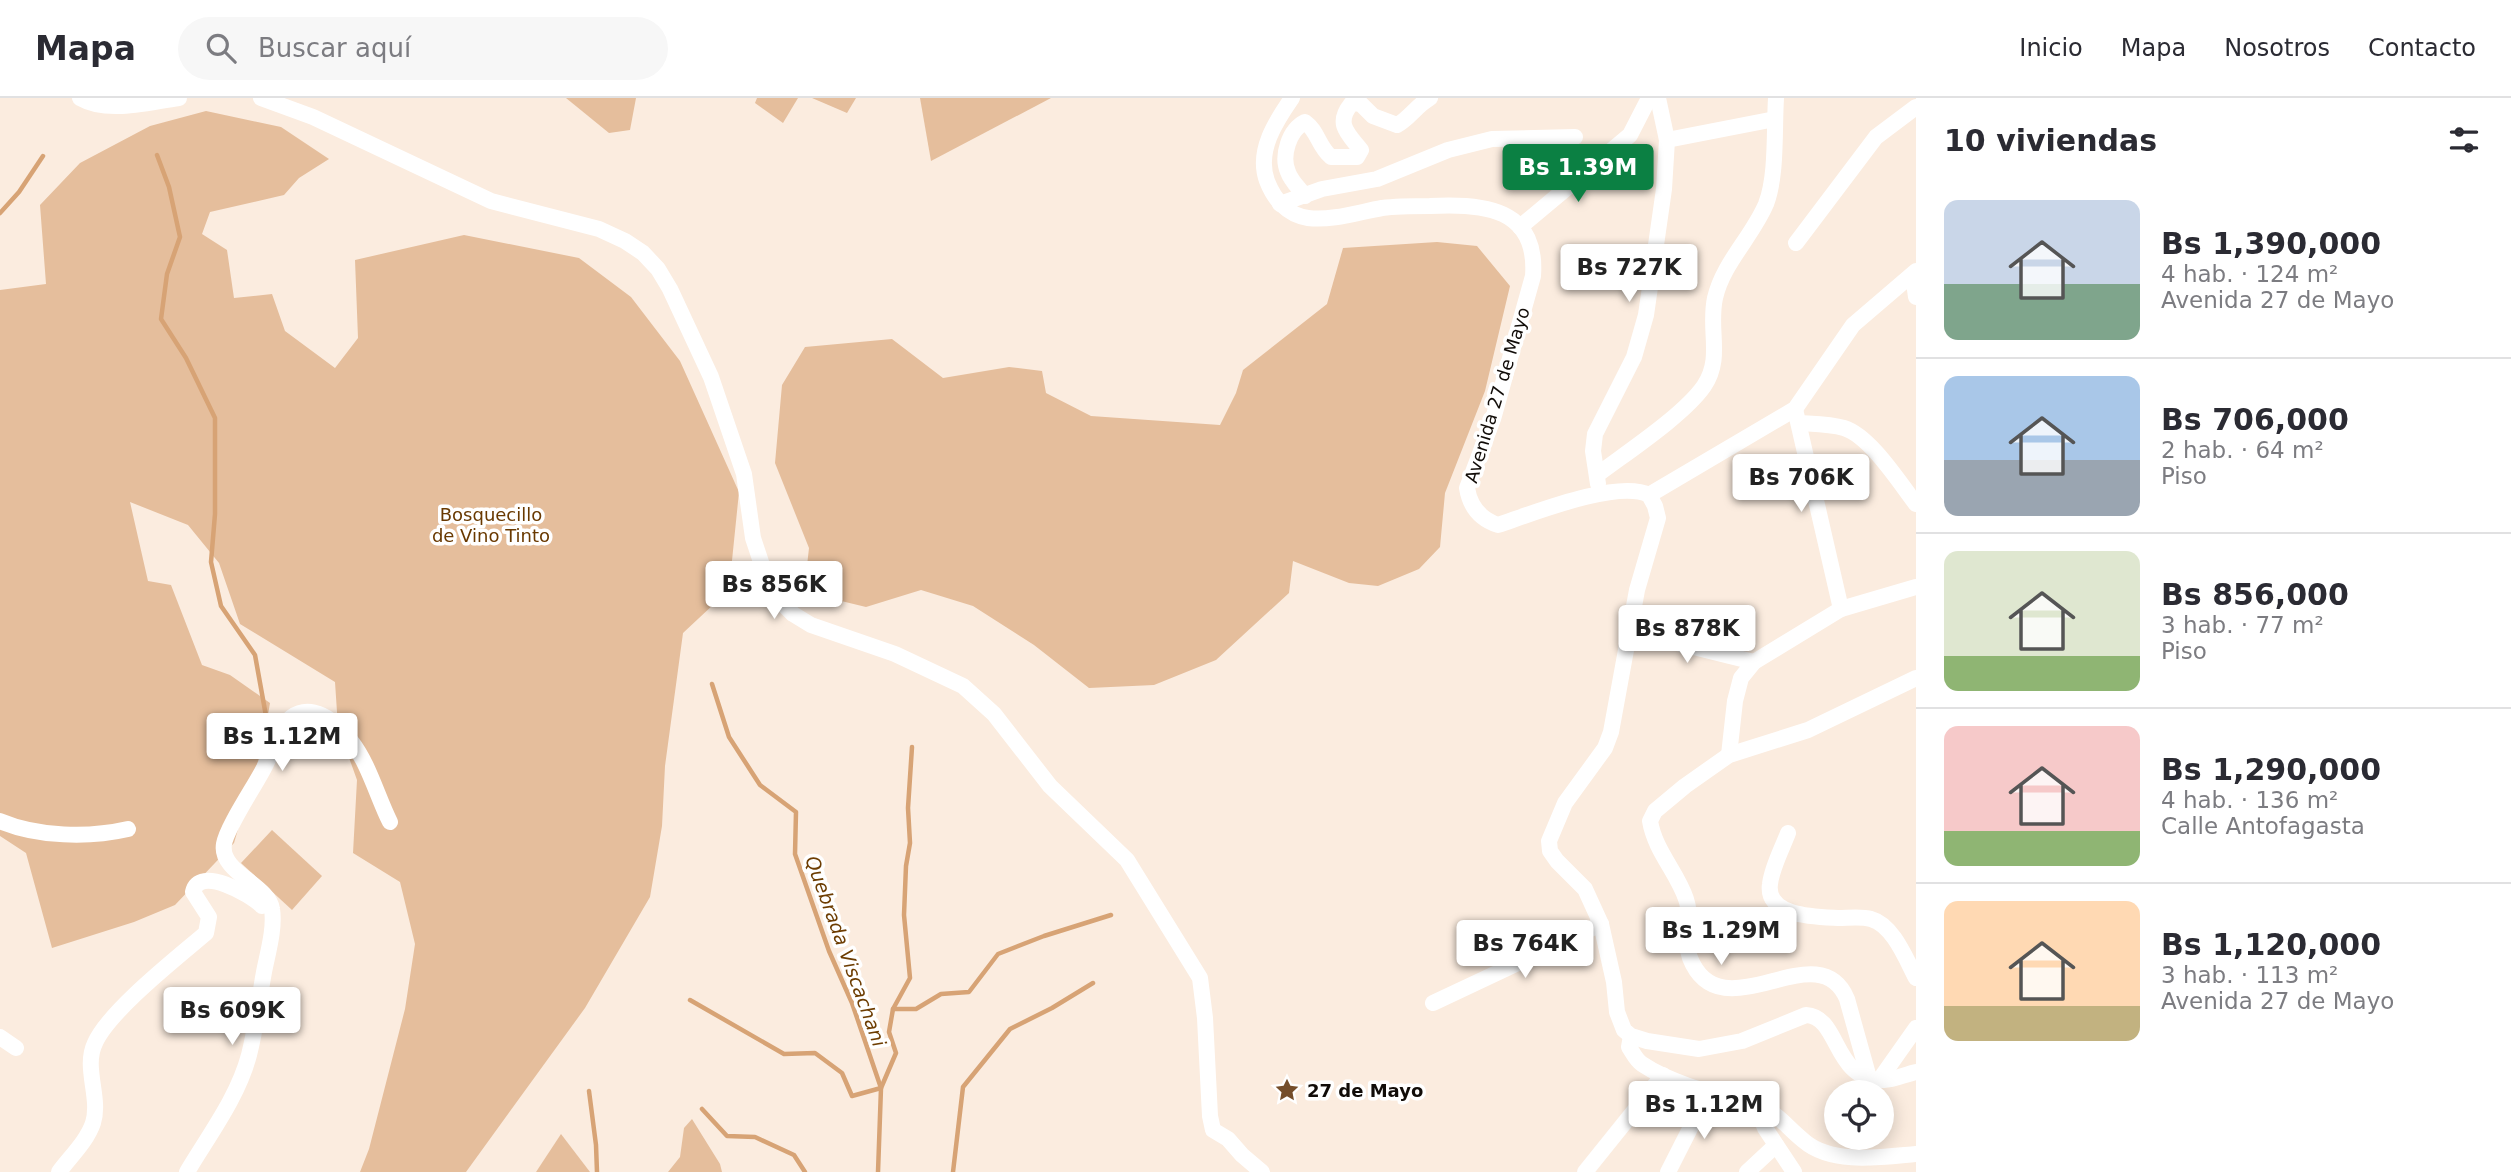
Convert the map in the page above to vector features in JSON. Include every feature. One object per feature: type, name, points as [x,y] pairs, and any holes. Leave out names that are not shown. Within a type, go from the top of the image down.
[{"type":"street","points":[[79,98],[97,105],[110,106],[180,98]]},
{"type":"street","points":[[261,98],[313,117],[491,201],[599,229],[643,253],[658,269],[711,377],[744,474],[755,546],[764,571],[782,603],[793,614],[811,625],[937,672],[971,692],[1013,736],[1050,786],[1127,860],[1200,978],[1213,1129],[1228,1139],[1262,1172]]},
{"type":"street","points":[[1292,98],[1270,132],[1264,172],[1271,191],[1280,204],[1294,214],[1309,219],[1385,208],[1447,205],[1485,207],[1508,215],[1521,227],[1630,135],[1649,98]]},
{"type":"street","points":[[1305,195],[1287,172],[1286,162],[1293,133],[1300,124],[1305,122],[1311,126],[1319,145],[1331,157],[1357,157],[1361,150],[1346,132],[1343,122],[1344,113],[1351,104],[1360,103],[1373,116],[1396,125],[1430,98]]},
{"type":"street","points":[[1599,494],[1593,451],[1595,434],[1634,357],[1646,315],[1664,189],[1667,140],[1658,98]]},
{"type":"street","points":[[1597,475],[1690,402],[1709,378],[1715,364],[1712,324],[1718,288],[1734,256],[1760,216],[1772,187],[1776,98]]},
{"type":"street","points":[[1796,243],[1876,137],[1916,108],[1909,98]]},
{"type":"street","points":[[1667,140],[1775,119]]},
{"type":"street","points":[[1280,204],[1322,190],[1377,179],[1448,150],[1492,139],[1575,137]]},
{"type":"street","name":"Avenida 27 de Mayo","points":[[1521,227],[1535,258],[1533,276],[1493,419],[1467,488],[1468,498],[1480,516],[1498,525],[1599,494],[1633,491],[1648,495]]},
{"type":"street","points":[[1914,273],[1916,297]]},
{"type":"street","points":[[1914,273],[1853,325],[1797,416],[1648,495],[1658,518],[1629,631],[1611,732],[1605,748],[1565,803],[1549,841],[1550,851],[1557,861],[1585,889],[1601,924],[1614,982],[1617,1012],[1624,1030],[1631,1036],[1699,1049],[1742,1041],[1806,1016],[1813,1016],[1822,1021],[1851,1069],[1874,1079],[1885,1080],[1916,1072]]},
{"type":"street","points":[[1797,416],[1853,432],[1871,448],[1916,504]]},
{"type":"street","points":[[1797,416],[1841,610]]},
{"type":"street","points":[[1730,755],[1735,701],[1741,678],[1754,662],[1841,610],[1916,587]]},
{"type":"street","points":[[1629,631],[1754,662]]},
{"type":"street","points":[[1874,1079],[1847,999],[1842,987],[1834,980],[1819,975],[1799,974],[1754,988],[1728,989],[1714,985],[1700,974],[1690,957],[1689,911],[1686,898],[1661,854],[1650,821],[1655,811],[1730,755],[1808,730],[1916,678]]},
{"type":"street","points":[[187,1172],[217,1124],[249,1055],[270,939],[272,907],[262,892],[245,880],[225,857],[224,844],[269,759],[276,736],[290,719],[302,712],[317,711],[352,741],[370,774],[390,822]]},
{"type":"street","points":[[0,821],[26,830],[41,830],[64,836],[107,834],[128,829]]},
{"type":"street","points":[[1788,833],[1769,886],[1773,900],[1779,906],[1796,913],[1870,918],[1881,924],[1891,935],[1916,978]]},
{"type":"street","points":[[59,1172],[92,1125],[95,1114],[91,1055],[95,1042],[128,1002],[206,933],[209,917],[193,892],[196,884],[201,880],[211,880],[247,894],[260,902],[271,919]]},
{"type":"street","points":[[1433,1003],[1601,924]]},
{"type":"street","points":[[1874,1079],[1916,1028]]},
{"type":"street","points":[[1631,1036],[1629,1047],[1641,1064],[1712,1093],[1773,1111],[1814,1148],[1864,1158],[1916,1154]]},
{"type":"street","points":[[0,1037],[16,1048]]},
{"type":"street","points":[[1585,1172],[1663,1075]]},
{"type":"street","points":[[1668,1172],[1700,1109],[1712,1093]]},
{"type":"street","points":[[1756,1105],[1765,1128],[1794,1172]]},
{"type":"street","points":[[1746,1172],[1776,1145]]},
{"type":"green space","points":[[566,98],[636,98],[630,130],[609,133]]},
{"type":"green space","points":[[757,98],[798,98],[783,123],[755,103]]},
{"type":"green space","points":[[812,98],[856,98],[847,113]]},
{"type":"green space","points":[[920,98],[1051,98],[931,161]]},
{"type":"green space","name":"Bosquecillo de Vino Tinto","points":[[206,111],[281,127],[329,159],[299,178],[284,195],[210,212],[202,234],[227,250],[234,298],[272,294],[285,331],[335,368],[358,338],[355,260],[464,235],[579,258],[631,297],[680,361],[739,492],[729,590],[683,633],[665,766],[662,826],[650,897],[585,1008],[466,1172],[360,1172],[369,1149],[405,1009],[415,944],[400,882],[353,853],[357,780],[338,727],[335,682],[240,624],[219,563],[188,525],[130,502],[148,581],[171,585],[202,665],[230,675],[270,703],[263,744],[234,843],[175,905],[134,922],[52,948],[26,853],[0,836],[0,290],[46,284],[40,205],[80,163],[150,126]]},
{"type":"green space","points":[[1437,242],[1477,246],[1510,286],[1485,391],[1445,493],[1440,547],[1419,569],[1378,586],[1349,583],[1293,561],[1289,593],[1216,660],[1154,685],[1089,688],[1034,645],[973,606],[921,590],[866,607],[804,592],[809,548],[775,463],[782,385],[805,347],[892,339],[943,378],[1009,367],[1042,371],[1046,393],[1091,416],[1220,425],[1236,393],[1243,370],[1327,304],[1343,248]]},
{"type":"green space","points":[[272,830],[322,876],[292,910],[241,863]]},
{"type":"green space","points":[[692,1119],[720,1164],[722,1172],[668,1172],[680,1157],[684,1128]]},
{"type":"green space","points":[[561,1134],[590,1172],[536,1172]]},
{"type":"waterway","points":[[157,155],[169,187],[180,237],[167,274],[161,319],[186,358],[215,418],[215,514],[211,562],[221,606],[255,655],[266,716]]},
{"type":"waterway","points":[[0,213],[19,192],[43,156]]},
{"type":"waterway","name":"Quebrada Viscachani","points":[[712,684],[729,737],[760,785],[796,812],[795,854],[829,951],[852,1003],[881,1088],[878,1172]]},
{"type":"waterway","points":[[690,1000],[784,1054],[815,1053],[842,1073],[852,1096],[881,1088],[896,1053],[889,1032],[893,1009],[910,978],[904,915],[910,843],[908,808],[912,747]]},
{"type":"waterway","points":[[893,1009],[916,1009],[941,994],[969,992],[998,954],[1111,915]]},
{"type":"waterway","points":[[953,1172],[963,1087],[1010,1029],[1093,983]]},
{"type":"waterway","points":[[589,1091],[597,1172]]},
{"type":"waterway","points":[[702,1109],[727,1136],[755,1137],[794,1155],[805,1172]]},
{"type":"place","name":"27 de Mayo","points":[[1287,1090]]}]
